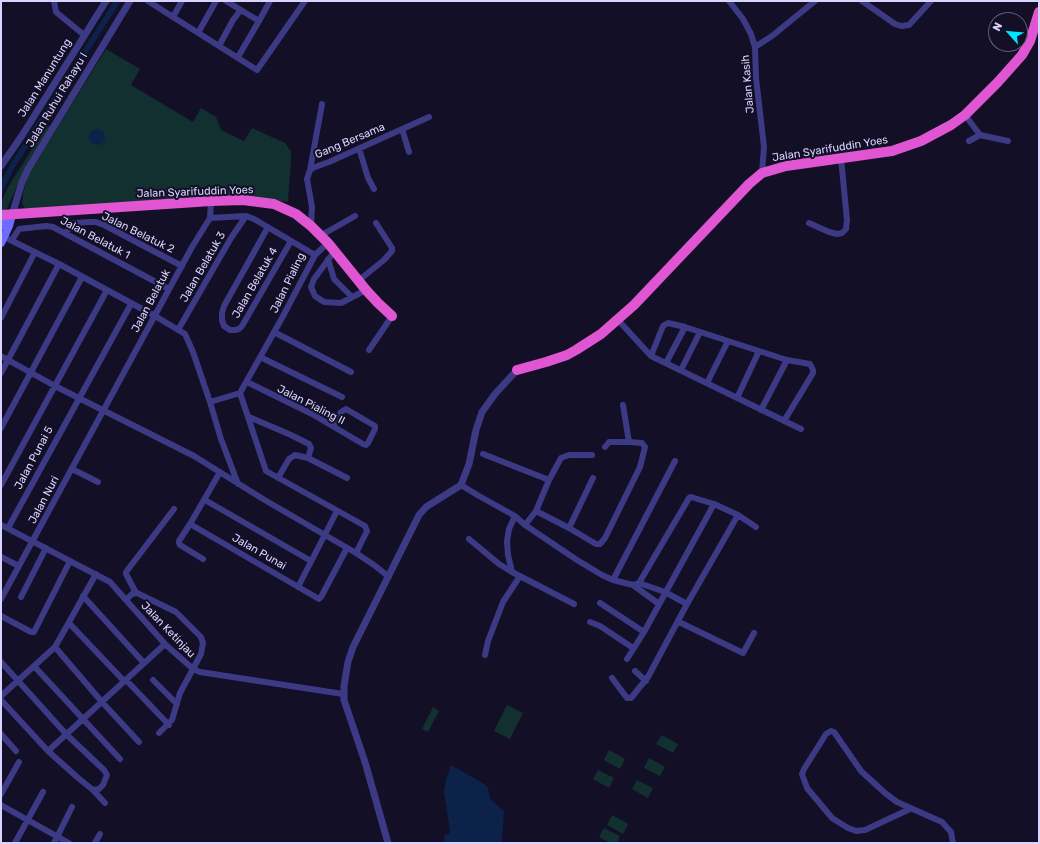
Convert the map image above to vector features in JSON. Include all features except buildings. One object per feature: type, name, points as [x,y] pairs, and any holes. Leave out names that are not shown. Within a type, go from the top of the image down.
[{"type":"highway","name":"Jalan Syarifuddin Yoes","points":[[517,370],[552,360],[576,350],[601,334],[648,291],[749,184],[762,173],[786,166],[892,151],[921,141],[951,125],[965,115],[1022,55],[1030,41],[1039,12]]},
{"type":"highway","name":"Jalan Syarifuddin Yoes","points":[[1,215],[211,201],[252,200],[274,204],[296,214],[311,226],[328,243],[331,255],[392,316]]},
{"type":"main road","points":[[1,226],[3,222],[12,214]]},
{"type":"main road","points":[[3,240],[12,214]]},
{"type":"street","points":[[54,1],[56,12],[84,35]]},
{"type":"street","name":"Jalan Manuntung","points":[[1,166],[56,82],[106,1]]},
{"type":"street","name":"Jalan Ruhui Rahayu I","points":[[12,214],[28,169],[130,1]]},
{"type":"street","points":[[148,1],[258,70],[305,1]]},
{"type":"street","points":[[173,17],[182,1]]},
{"type":"street","points":[[198,33],[216,1]]},
{"type":"street","points":[[226,1],[259,20]]},
{"type":"street","points":[[238,57],[270,1]]},
{"type":"street","name":"Jalan Kasih","points":[[729,1],[743,19],[751,34],[754,47],[764,147],[762,173]]},
{"type":"street","points":[[754,47],[772,36],[815,1]]},
{"type":"street","points":[[862,1],[895,24],[901,26],[909,25],[927,2]]},
{"type":"street","points":[[219,46],[230,25],[241,10]]},
{"type":"street","points":[[310,170],[322,104]]},
{"type":"street","points":[[965,115],[980,135]]},
{"type":"street","name":"Gang Bersama","points":[[311,226],[312,208],[307,179],[310,170],[429,117]]},
{"type":"street","points":[[402,129],[409,152]]},
{"type":"street","points":[[969,141],[980,135],[1008,141]]},
{"type":"street","points":[[359,148],[368,178],[374,189]]},
{"type":"street","points":[[809,223],[837,234],[842,233],[846,229],[847,220],[841,158]]},
{"type":"street","name":"Jalan Belatuk","points":[[104,410],[182,266],[210,218],[211,201]]},
{"type":"street","name":"Jalan Pialing","points":[[210,218],[246,216],[268,227],[315,255],[240,393]]},
{"type":"street","name":"Jalan Belatuk 3","points":[[178,330],[231,238],[246,216]]},
{"type":"street","points":[[320,236],[355,216]]},
{"type":"street","name":"Jalan Belatuk 2","points":[[65,234],[75,223],[96,222],[182,266]]},
{"type":"street","points":[[358,281],[384,260],[392,250],[376,223]]},
{"type":"street","name":"Jalan Belatuk 1","points":[[12,240],[19,229],[46,226],[53,227],[170,289]]},
{"type":"street","name":"Jalan Belatuk 4","points":[[268,227],[224,306],[222,320],[224,326],[230,330],[239,329],[242,326],[291,241]]},
{"type":"street","points":[[3,240],[12,240],[59,264],[155,316],[184,334],[188,339],[221,439],[238,484]]},
{"type":"street","points":[[315,255],[328,243]]},
{"type":"street","points":[[1,318],[35,252]]},
{"type":"street","points":[[331,255],[334,279],[352,298]]},
{"type":"street","points":[[331,255],[314,279],[311,286],[312,292],[315,296],[324,302],[341,303],[366,290]]},
{"type":"street","points":[[1,373],[59,264]]},
{"type":"street","points":[[1,428],[82,277]]},
{"type":"street","points":[[1,485],[106,290]]},
{"type":"street","name":"Jalan Punai 5","points":[[8,528],[131,304]]},
{"type":"street","points":[[369,350],[392,316]]},
{"type":"street","points":[[618,320],[651,356],[801,429]]},
{"type":"street","points":[[651,356],[663,326],[668,323],[685,327],[787,360],[810,364],[813,373],[784,421]]},
{"type":"street","points":[[666,363],[685,327]]},
{"type":"street","points":[[274,332],[351,372]]},
{"type":"street","points":[[681,370],[700,332]]},
{"type":"street","points":[[707,383],[728,341]]},
{"type":"street","points":[[737,398],[759,351]]},
{"type":"street","points":[[1,356],[55,386],[194,456],[323,535],[356,553],[389,576]]},
{"type":"street","points":[[260,357],[342,397]]},
{"type":"street","points":[[761,410],[787,360]]},
{"type":"street","points":[[388,843],[365,762],[349,717],[343,694],[345,675],[351,653],[422,510],[461,485],[470,464],[476,430],[482,412],[495,394],[517,370]]},
{"type":"street","name":"Jalan Pialing II","points":[[247,382],[262,391],[312,414],[363,444],[366,445],[375,431],[375,426],[349,409],[341,412],[333,426]]},
{"type":"street","points":[[210,402],[240,393],[266,471],[365,526],[367,531],[356,553]]},
{"type":"street","points":[[624,405],[629,442]]},
{"type":"street","name":"Jalan Nuri","points":[[1,599],[3,591],[33,542],[104,410]]},
{"type":"street","points":[[249,417],[309,444],[311,448],[308,458]]},
{"type":"street","points":[[536,512],[569,528],[596,544],[600,544],[605,538],[643,458],[645,447],[642,443],[629,442],[609,442],[605,446]]},
{"type":"street","points":[[483,454],[550,480]]},
{"type":"street","points":[[278,478],[292,456],[295,455],[308,458],[347,478]]},
{"type":"street","points":[[525,525],[536,512],[561,458],[569,455],[592,455]]},
{"type":"street","points":[[613,580],[675,461]]},
{"type":"street","points":[[72,469],[98,482]]},
{"type":"street","points":[[203,559],[180,545],[179,541],[205,500],[220,472]]},
{"type":"street","points":[[569,528],[593,478]]},
{"type":"street","points":[[461,485],[515,516],[525,525],[602,575],[613,580],[636,584],[665,592],[687,604]]},
{"type":"street","points":[[636,584],[688,498],[691,497],[714,504],[738,515],[756,527]]},
{"type":"street","points":[[205,500],[311,561]]},
{"type":"street","points":[[627,658],[644,632],[714,504]]},
{"type":"street","points":[[159,733],[172,720],[180,693],[201,654],[203,643],[201,637],[176,612],[136,593],[126,572],[174,509]]},
{"type":"street","points":[[298,586],[337,510]]},
{"type":"street","points":[[612,678],[629,699],[646,681],[679,622],[687,604],[738,515]]},
{"type":"street","points":[[512,572],[508,555],[507,541],[509,529],[515,516]]},
{"type":"street","name":"Jalan Punai","points":[[190,524],[320,598],[347,548]]},
{"type":"street","name":"Jalan Ketinjau","points":[[1,525],[110,582],[165,644],[193,669],[200,672],[343,694]]},
{"type":"street","points":[[469,539],[499,564],[574,604]]},
{"type":"street","points":[[21,597],[46,548]]},
{"type":"street","points":[[1,557],[19,566]]},
{"type":"street","points":[[1,616],[31,632],[34,632],[70,561]]},
{"type":"street","points":[[1,696],[18,682],[55,646],[96,574]]},
{"type":"street","points":[[485,655],[488,641],[503,602],[520,576]]},
{"type":"street","points":[[636,584],[659,604]]},
{"type":"street","points":[[126,600],[132,594],[136,593]]},
{"type":"street","points":[[83,596],[144,663]]},
{"type":"street","points":[[600,603],[644,632]]},
{"type":"street","points":[[590,622],[600,626],[633,648]]},
{"type":"street","points":[[679,622],[743,653],[754,633]]},
{"type":"street","points":[[69,623],[169,724]]},
{"type":"street","points":[[48,751],[84,720],[165,644]]},
{"type":"street","points":[[55,646],[102,702],[139,742]]},
{"type":"street","points":[[1,662],[66,734],[104,770],[107,775],[103,785],[99,789],[93,790]]},
{"type":"street","points":[[34,666],[120,759]]},
{"type":"street","points":[[635,671],[646,681]]},
{"type":"street","points":[[153,680],[177,704]]},
{"type":"street","points":[[1,700],[48,751],[76,777],[93,790],[105,803]]},
{"type":"street","points":[[910,809],[865,830],[856,831],[832,818],[807,788],[802,774],[826,734],[831,731],[837,735],[861,772],[884,793],[897,802],[942,822],[951,832],[953,843]]},
{"type":"street","points":[[1,734],[16,751]]},
{"type":"street","points":[[1,794],[19,762]]},
{"type":"street","points":[[15,843],[43,792]]},
{"type":"street","points":[[1,805],[69,843]]},
{"type":"street","points":[[54,843],[72,807]]},
{"type":"street","points":[[95,843],[100,834]]},
{"type":"green space","points":[[106,49],[140,69],[131,85],[193,122],[201,108],[216,117],[221,130],[244,141],[252,128],[285,143],[291,151],[288,202],[227,195],[27,209],[24,207],[22,203],[23,193],[28,175]]},
{"type":"green space","points":[[47,125],[52,127],[21,177],[6,211],[1,212],[1,202],[8,187]]},
{"type":"green space","points":[[507,705],[523,713],[510,739],[494,731]]},
{"type":"green space","points":[[433,707],[439,711],[428,732],[422,729]]},
{"type":"green space","points":[[662,735],[678,744],[673,753],[656,744]]},
{"type":"green space","points":[[609,750],[625,759],[620,769],[604,760]]},
{"type":"green space","points":[[649,758],[665,767],[660,776],[644,768]]},
{"type":"green space","points":[[598,770],[614,778],[609,788],[593,779]]},
{"type":"green space","points":[[637,780],[653,788],[648,798],[632,789]]},
{"type":"green space","points":[[612,815],[628,824],[623,834],[607,825]]},
{"type":"green space","points":[[604,828],[620,836],[617,843],[610,843],[599,837]]},
{"type":"water","points":[[114,1],[121,1],[14,169],[1,194],[1,181],[11,163]]},
{"type":"water","points":[[97,129],[104,134],[105,137],[100,144],[97,145],[90,140],[89,137],[94,130]]},
{"type":"water","points":[[451,765],[486,785],[491,800],[504,811],[502,843],[445,843],[444,835],[449,834],[450,831],[444,792],[446,779]]}]
